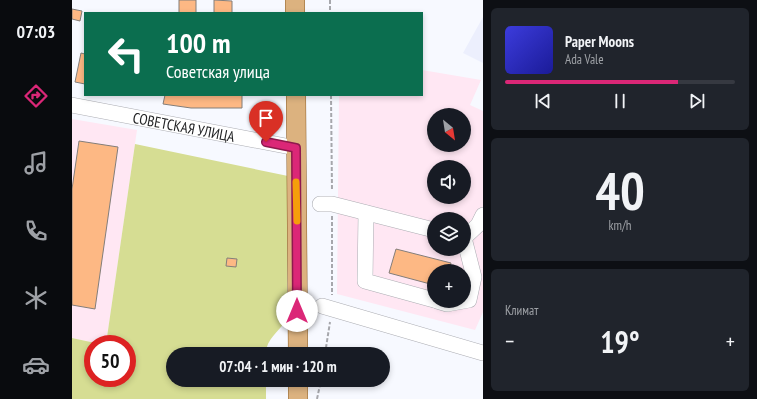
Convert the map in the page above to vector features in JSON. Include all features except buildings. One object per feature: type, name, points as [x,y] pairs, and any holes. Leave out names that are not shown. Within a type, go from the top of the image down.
[{"type":"main road","points":[[294,0],[295,12]]},
{"type":"main road","points":[[296,96],[298,347]]},
{"type":"main road","points":[[298,387],[298,399]]},
{"type":"street","name":"СОВЕТСКАЯ УЛИЦА","points":[[72,104],[296,148]]},
{"type":"street","points":[[326,204],[427,228]]},
{"type":"street","points":[[366,213],[366,281],[427,299]]},
{"type":"street","points":[[471,232],[478,225],[483,215]]},
{"type":"street","points":[[471,265],[474,277],[471,291]]},
{"type":"street","points":[[327,307],[483,353]]},
{"type":"path","points":[[330,0],[330,12]]},
{"type":"path","points":[[325,347],[327,307],[326,204],[331,96]]},
{"type":"path","points":[[318,399],[320,387]]},
{"type":"shaded area","points":[[483,17],[483,63],[463,53]]},
{"type":"shaded area","points":[[423,70],[481,80],[470,105],[483,111],[483,312],[475,330],[337,294],[339,96],[423,96]]},
{"type":"shaded area","points":[[72,119],[137,130],[107,335],[84,335],[84,341],[72,338]]},
{"type":"green space","points":[[135,144],[288,176],[287,318],[271,339],[267,347],[166,347],[166,387],[266,387],[266,399],[72,399],[72,338],[84,341],[84,387],[136,387],[136,335],[107,335]]},
{"type":"slow traffic","points":[[296,182],[297,221]]},
{"type":"route","points":[[266,142],[296,148],[297,311]]}]
